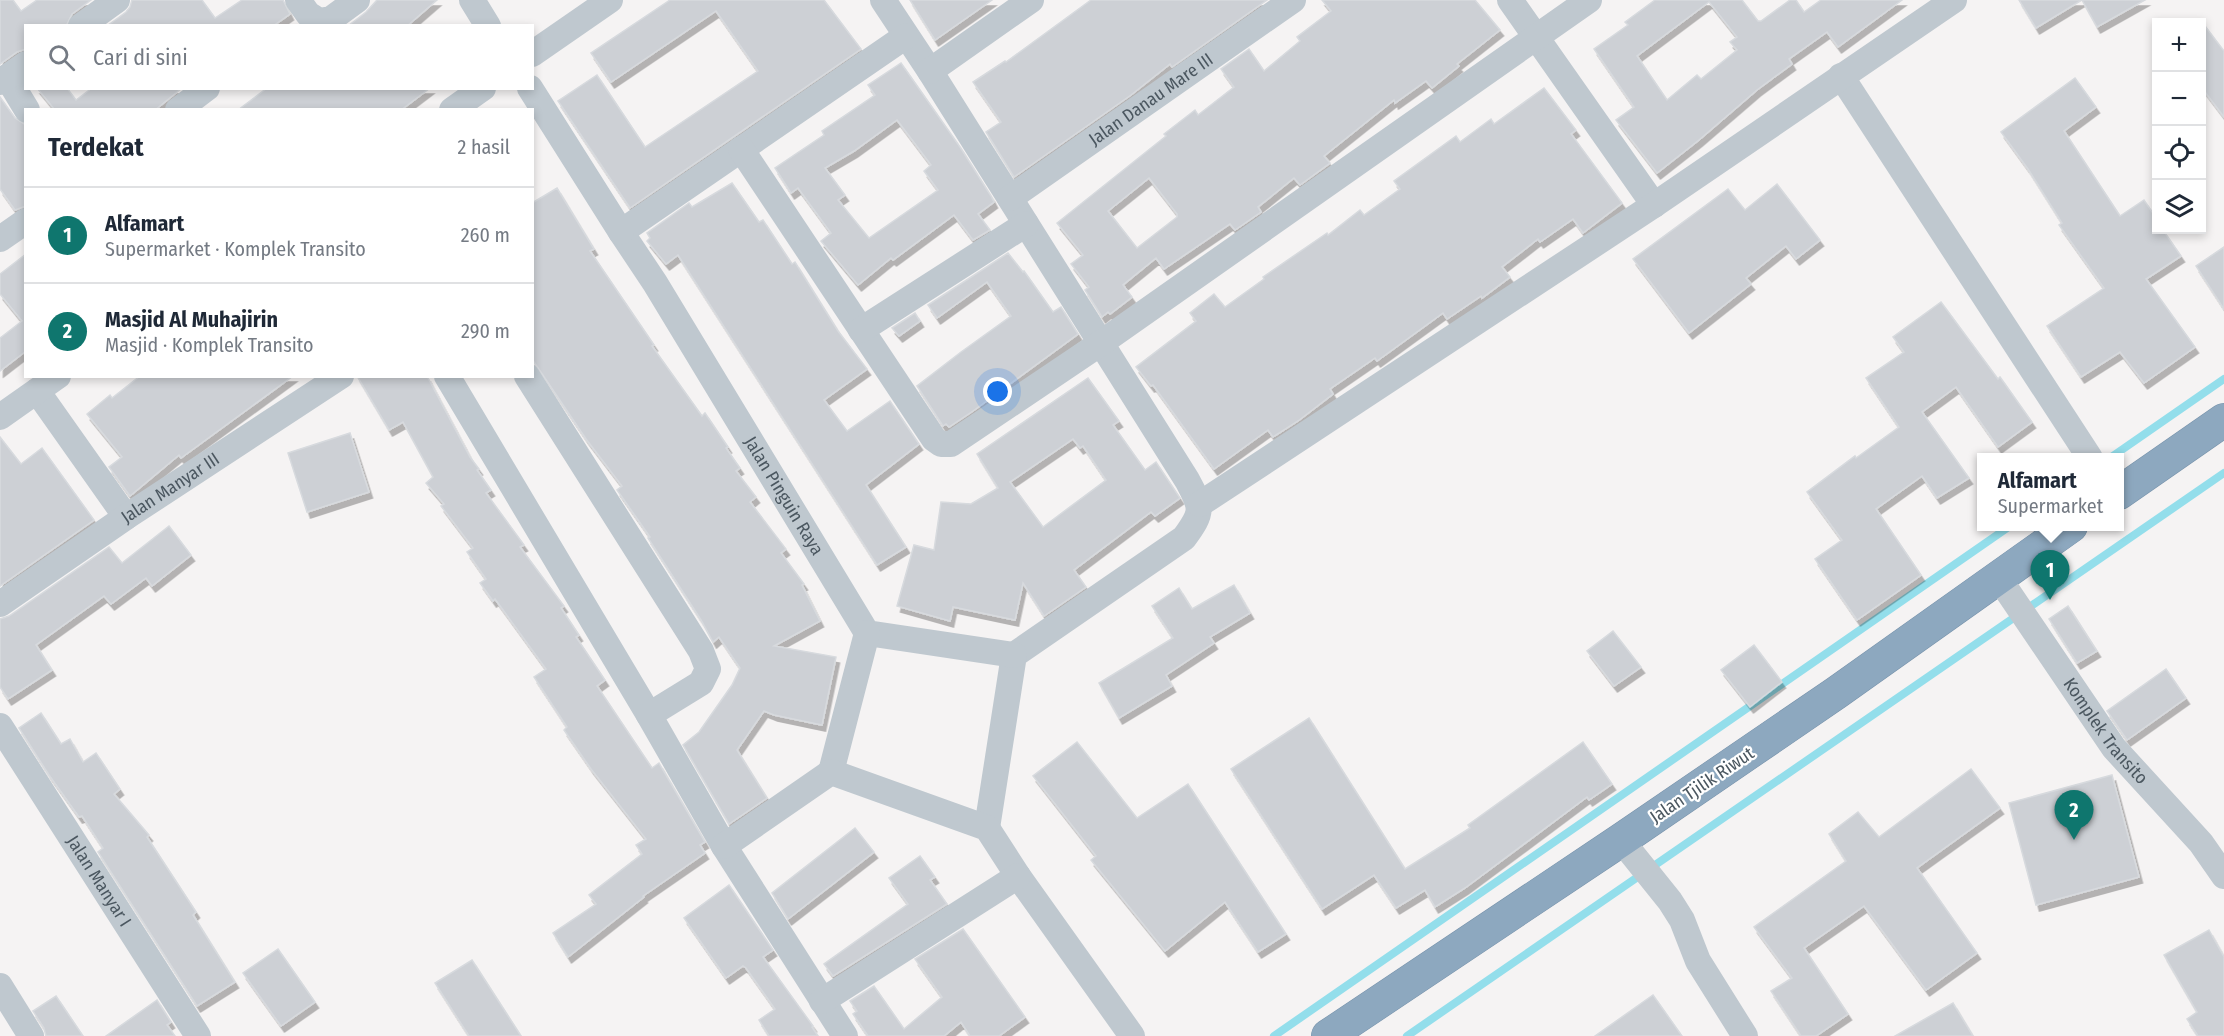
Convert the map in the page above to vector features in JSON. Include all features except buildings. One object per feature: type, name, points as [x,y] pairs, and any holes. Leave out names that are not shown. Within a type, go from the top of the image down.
[{"type":"highway","points":[[2124,490],[2224,420]]},
{"type":"highway","name":"Jalan Tjilik Riwut","points":[[1328,1036],[1836,693],[2064,531]]},
{"type":"street","points":[[84,24],[117,0]]},
{"type":"street","points":[[299,13],[319,21],[331,19],[357,0]]},
{"type":"street","points":[[472,0],[488,24]]},
{"type":"street","points":[[534,53],[610,0]]},
{"type":"street","points":[[724,846],[831,771],[867,633],[1014,655],[1184,538],[1197,521],[1200,504],[1187,480],[883,0]]},
{"type":"street","points":[[930,71],[1030,0]]},
{"type":"street","name":"Jalan Danau Mare III","points":[[1010,198],[1293,0]]},
{"type":"street","points":[[1510,0],[1654,205]]},
{"type":"street","points":[[741,149],[933,439],[941,444],[951,444],[1101,343],[1589,0]]},
{"type":"street","points":[[1200,504],[1654,205],[1954,0]]},
{"type":"street","points":[[621,232],[906,36]]},
{"type":"street","points":[[11,74],[26,108]]},
{"type":"street","points":[[1841,76],[2087,453]]},
{"type":"street","points":[[181,108],[204,90]]},
{"type":"street","points":[[455,108],[480,90]]},
{"type":"street","name":"Jalan Pinguin Raya","points":[[531,90],[661,293],[867,633]]},
{"type":"street","points":[[0,239],[24,222]]},
{"type":"street","points":[[861,330],[1026,224]]},
{"type":"street","points":[[0,417],[55,378]]},
{"type":"street","name":"Jalan Manyar III","points":[[0,604],[126,517],[338,378]]},
{"type":"street","points":[[448,378],[649,715],[724,846],[845,1036]]},
{"type":"street","points":[[528,378],[701,651],[708,669],[701,683],[649,715]]},
{"type":"street","points":[[37,391],[126,517]]},
{"type":"street","name":"Komplek Transito","points":[[1998,577],[2114,748],[2201,843],[2224,876]]},
{"type":"street","points":[[987,828],[1014,655]]},
{"type":"street","name":"Jalan Manyar I","points":[[0,726],[198,1036]]},
{"type":"street","points":[[831,771],[987,828],[1017,876],[1132,1036]]},
{"type":"street","points":[[1621,840],[1670,901],[1682,920],[1698,961],[1745,1036]]},
{"type":"street","points":[[822,1001],[1017,876]]},
{"type":"street","points":[[0,986],[31,1036]]},
{"type":"waterway","points":[[2117,453],[2224,379]]},
{"type":"waterway","points":[[1407,1036],[2224,473]]},
{"type":"waterway","points":[[1274,1036],[2003,531]]},
{"type":"place","name":"Alfamart","points":[[2050,600]]},
{"type":"place","name":"Masjid Al Muhajirin","points":[[2074,840]]}]
